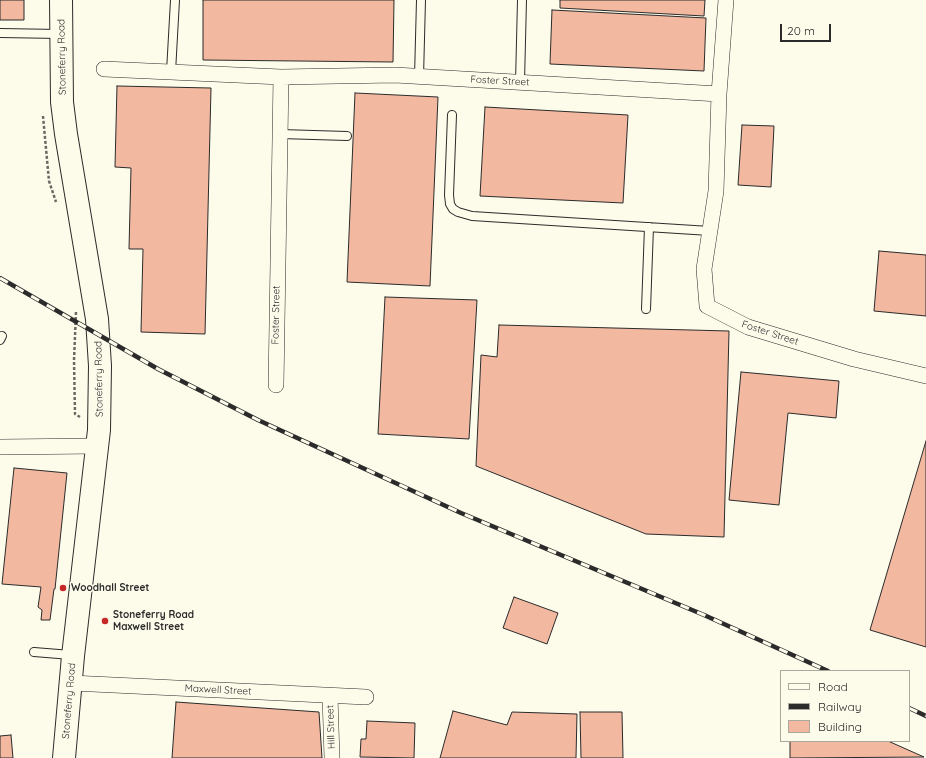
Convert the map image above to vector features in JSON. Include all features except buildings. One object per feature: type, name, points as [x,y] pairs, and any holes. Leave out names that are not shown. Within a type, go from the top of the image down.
[{"type":"highway","name":"Stoneferry Road","points":[[61,0],[62,102],[97,319],[100,350],[100,430],[70,683],[64,758]]},
{"type":"street","name":"Foster Street","points":[[726,0],[719,94],[716,191],[704,269],[707,306],[748,327],[854,359],[926,376]]},
{"type":"street","name":"Foster Street","points":[[104,69],[281,77],[395,76],[719,94]]},
{"type":"street","name":"Foster Street","points":[[276,385],[281,77]]},
{"type":"street","points":[[0,447],[97,446]]},
{"type":"street","name":"Maxwell Street","points":[[70,683],[366,697]]},
{"type":"street","name":"Hill Street","points":[[330,696],[332,758]]},
{"type":"lane","points":[[171,72],[175,0]]},
{"type":"lane","points":[[419,77],[422,0]]},
{"type":"lane","points":[[520,82],[522,0]]},
{"type":"lane","points":[[0,33],[61,34]]},
{"type":"lane","points":[[452,115],[449,195],[450,204],[453,209],[458,212],[472,216],[710,230]]},
{"type":"lane","points":[[280,134],[347,136]]},
{"type":"lane","points":[[646,309],[649,227]]},
{"type":"lane","points":[[34,652],[73,656]]},
{"type":"railway","points":[[0,278],[158,369],[258,420],[461,513],[704,615],[826,670]]},
{"type":"railway","points":[[910,708],[926,716]]},
{"type":"place","name":"Woodhall Street","points":[[63,588]]},
{"type":"place","name":"Stoneferry Road Maxwell Street","points":[[105,621]]}]
